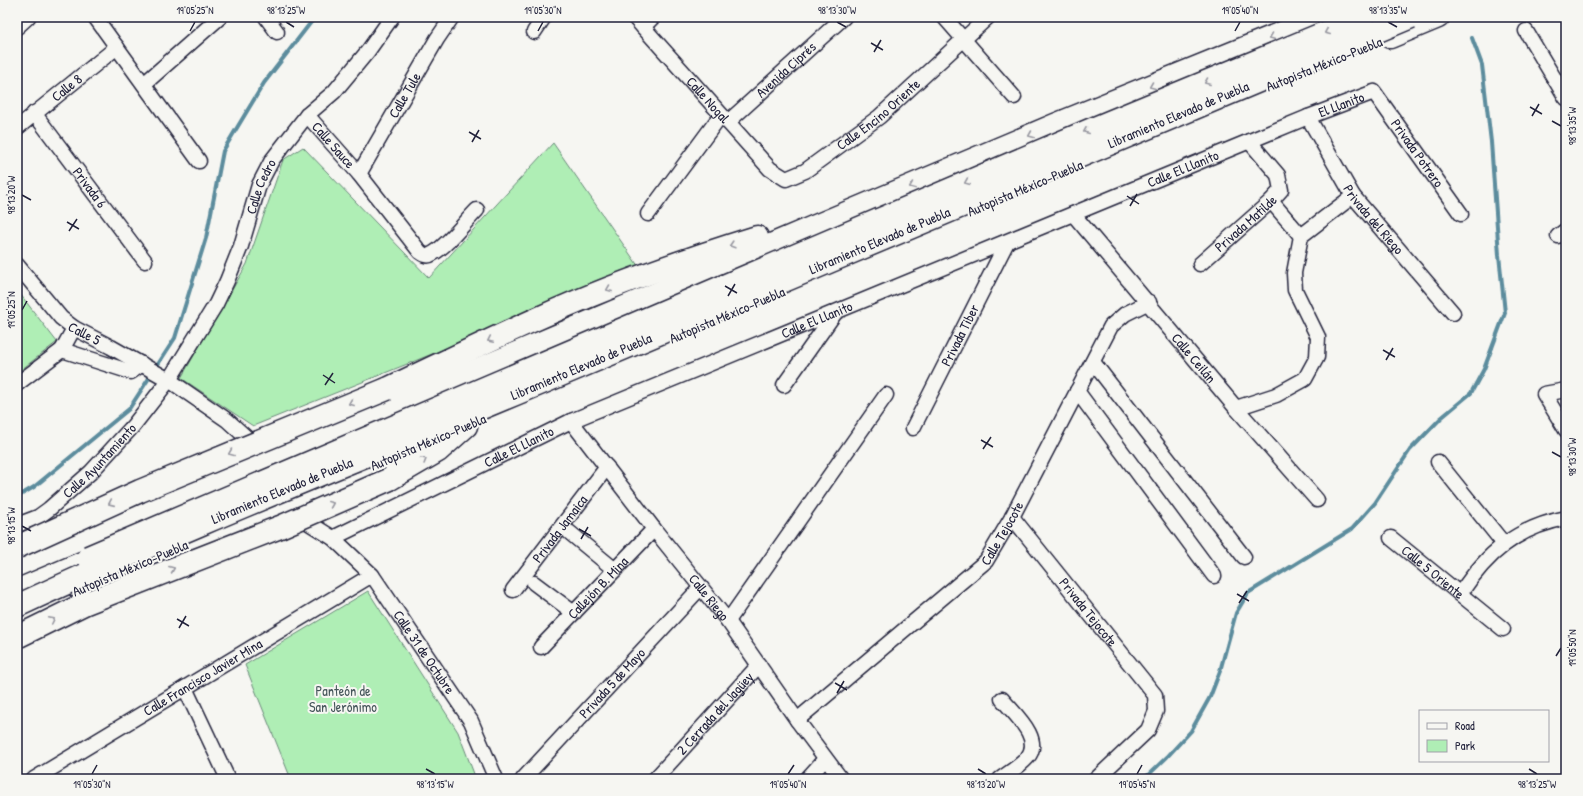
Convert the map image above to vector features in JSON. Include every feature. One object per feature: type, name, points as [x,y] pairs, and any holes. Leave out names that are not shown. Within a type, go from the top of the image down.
[{"type":"highway","points":[[17,565],[1055,125],[1321,17]]},
{"type":"highway","name":"Libramiento Elevado de Puebla","points":[[17,589],[132,537],[1092,129],[1363,17]]},
{"type":"highway","name":"Libramiento Elevado de Puebla","points":[[17,606],[80,576],[212,520],[532,388],[1411,17]]},
{"type":"highway","name":"Autopista México-Puebla","points":[[17,618],[82,588],[1002,197],[1438,17]]},
{"type":"highway","points":[[17,547],[140,491],[387,389],[542,316],[624,282],[709,252],[759,237],[811,228]]},
{"type":"highway","points":[[17,636],[86,603],[280,526],[390,479],[438,451],[466,426]]},
{"type":"street","points":[[17,27],[28,17]]},
{"type":"street","points":[[95,17],[199,161]]},
{"type":"street","points":[[144,84],[220,17]]},
{"type":"street","points":[[266,17],[277,32]]},
{"type":"street","name":"Calle Cedro","points":[[165,378],[216,304],[228,281],[241,246],[259,185],[272,160],[307,115],[334,92],[368,51],[392,17]]},
{"type":"street","name":"Calle Tule","points":[[359,174],[437,39],[452,17]]},
{"type":"street","points":[[534,32],[544,17]]},
{"type":"street","name":"Avenida Ciprés","points":[[648,214],[725,118],[844,17]]},
{"type":"street","points":[[944,17],[1014,97]]},
{"type":"street","name":"Calle Encino Oriente","points":[[786,179],[805,171],[879,116],[988,17]]},
{"type":"street","name":"Calle Nogal","points":[[643,20],[770,169],[786,179]]},
{"type":"street","points":[[1526,31],[1566,98]]},
{"type":"street","name":"Calle 8","points":[[17,128],[117,46]]},
{"type":"street","name":"El Llanito","points":[[1308,117],[1374,92]]},
{"type":"street","name":"Privada Potrero","points":[[1374,92],[1461,214]]},
{"type":"street","name":"Privada 6","points":[[34,113],[145,261]]},
{"type":"street","name":"Calle Sauce","points":[[307,115],[359,174],[420,252],[426,255],[431,255],[451,238],[477,210]]},
{"type":"street","name":"Calle El Llanito","points":[[333,538],[571,421],[1308,117]]},
{"type":"street","name":"Privada del Riego","points":[[1308,117],[1353,196],[1453,313]]},
{"type":"street","name":"Privada Matilde","points":[[1200,264],[1271,201],[1281,190],[1280,178],[1249,141]]},
{"type":"street","points":[[1236,408],[1276,394],[1305,379],[1317,357],[1318,338],[1295,290],[1294,273],[1301,236],[1353,196]]},
{"type":"street","points":[[1271,201],[1301,236]]},
{"type":"street","name":"Calle Ceilán","points":[[1073,214],[1149,302],[1236,408],[1317,500]]},
{"type":"street","name":"Privada Tiber","points":[[913,428],[1007,242]]},
{"type":"street","name":"Calle 5","points":[[17,265],[61,318],[74,328],[144,365],[165,378],[227,420],[248,439]]},
{"type":"street","name":"Calle Tejocote","points":[[797,720],[986,561],[1012,517],[1111,326],[1125,314],[1149,302]]},
{"type":"street","points":[[784,385],[835,312]]},
{"type":"street","points":[[17,384],[62,350],[74,328]]},
{"type":"street","points":[[62,350],[131,372],[144,365]]},
{"type":"street","points":[[1093,362],[1244,557]]},
{"type":"street","name":"Calle Ayuntamiento","points":[[17,525],[38,517],[91,472],[133,426],[165,378]]},
{"type":"street","points":[[1566,390],[1544,394],[1566,430]]},
{"type":"street","points":[[1077,392],[1214,576]]},
{"type":"street","points":[[728,621],[886,395]]},
{"type":"street","name":"Calle Riego","points":[[571,421],[654,529],[728,621],[797,720],[841,779]]},
{"type":"street","points":[[1438,462],[1504,544]]},
{"type":"street","name":"Privada Jamaica","points":[[513,590],[607,467]]},
{"type":"street","name":"Privada Tejocote","points":[[1012,517],[1155,695],[1156,711],[1148,730],[1096,779]]},
{"type":"street","name":"Calle 5 Oriente","points":[[1391,538],[1460,594],[1472,575],[1490,555],[1504,544],[1528,530],[1566,518]]},
{"type":"street","name":"Calle 31 de Octubre","points":[[309,523],[333,538],[372,574],[471,721],[496,779]]},
{"type":"street","name":"Callejón B. Mina","points":[[541,648],[654,529]]},
{"type":"street","points":[[569,532],[615,570]]},
{"type":"street","name":"Calle Francisco Javier Mina","points":[[34,779],[372,574]]},
{"type":"street","points":[[534,583],[574,613]]},
{"type":"street","name":"Privada 5 de Mayo","points":[[523,779],[701,587]]},
{"type":"street","points":[[1460,594],[1503,629]]},
{"type":"street","name":"2 Cerrada del Jagüey","points":[[655,779],[758,665]]},
{"type":"street","points":[[185,688],[228,779]]},
{"type":"street","points":[[1000,779],[1028,758],[1033,746],[1031,734],[1002,699]]},
{"type":"street","points":[[807,779],[825,759]]},
{"type":"green space","points":[[553,143],[641,270],[253,426],[181,378],[247,264],[283,160],[303,147],[429,278]]},
{"type":"green space","points":[[17,290],[57,342],[17,373]]},
{"type":"green space","name":"Panteón de San Jerónimo","points":[[368,591],[458,732],[476,779],[291,779],[245,665]]},
{"type":"waterway","points":[[17,497],[34,487],[129,409],[175,338],[206,238],[223,151],[264,83],[315,17]]},
{"type":"waterway","points":[[1144,779],[1191,731],[1210,697],[1220,671],[1236,613],[1248,593],[1352,529],[1375,503],[1410,450],[1441,418],[1471,393],[1484,369],[1505,313],[1499,255],[1491,142],[1482,65],[1472,38]]}]
